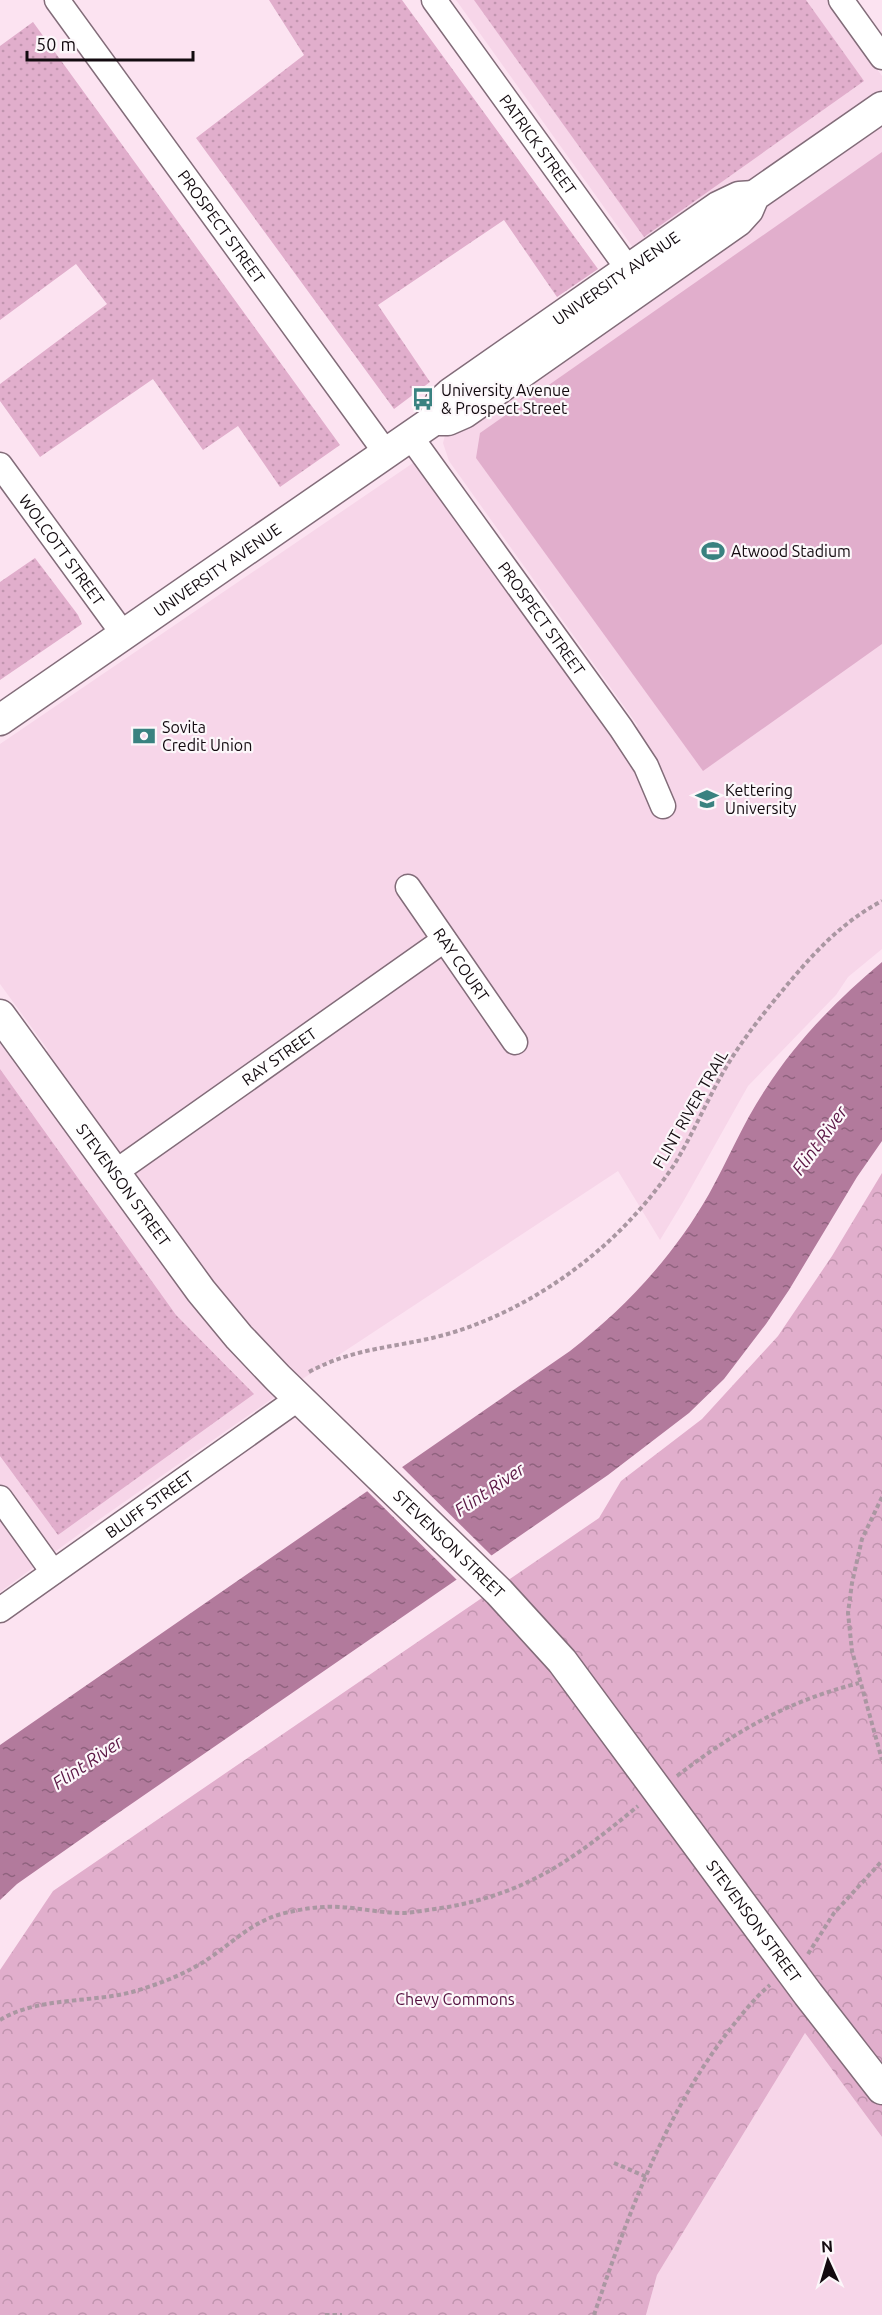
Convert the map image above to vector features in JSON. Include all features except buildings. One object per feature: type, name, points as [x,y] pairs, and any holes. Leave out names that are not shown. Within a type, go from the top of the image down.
[{"type":"street","name":"PROSPECT STREET","points":[[57,0],[410,436],[621,728],[646,766],[663,806]]},
{"type":"street","name":"PATRICK STREET","points":[[434,0],[636,279]]},
{"type":"street","points":[[841,0],[882,57]]},
{"type":"street","name":"UNIVERSITY AVENUE","points":[[0,720],[410,436],[464,413],[636,279],[738,221],[748,210],[754,196],[882,107]]},
{"type":"street","name":"WOLCOTT STREET","points":[[0,465],[124,634]]},
{"type":"street","name":"RAY COURT","points":[[408,887],[515,1042]]},
{"type":"street","name":"RAY STREET","points":[[114,1173],[444,940]]},
{"type":"street","name":"STEVENSON STREET","points":[[0,1015],[215,1309],[259,1358],[302,1387],[342,1440],[499,1592],[562,1661],[808,1994],[882,2089]]},
{"type":"street","name":"BLUFF STREET","points":[[0,1610],[302,1387]]},
{"type":"street","points":[[0,1498],[53,1572]]},
{"type":"path","name":"FLINT RIVER TRAIL","points":[[302,1387],[336,1359],[364,1350],[431,1338],[475,1324],[537,1294],[595,1253],[626,1223],[665,1177],[726,1067],[785,987],[835,932],[863,911],[882,901]]},
{"type":"path","points":[[882,1497],[862,1539],[848,1603],[850,1641],[882,1760]]},
{"type":"path","points":[[670,1782],[767,1716],[795,1702],[860,1683]]},
{"type":"path","points":[[0,2020],[29,2008],[112,1997],[163,1981],[204,1962],[250,1928],[279,1915],[326,1907],[400,1913],[420,1912],[501,1894],[526,1884],[573,1856],[646,1800]]},
{"type":"path","points":[[805,1957],[838,1907],[882,1861]]},
{"type":"path","points":[[594,2315],[647,2177],[682,2102],[705,2064],[738,2019],[772,1983]]},
{"type":"path","points":[[614,2163],[647,2177]]},
{"type":"path","points":[[325,2315],[342,2315]]},
{"type":"shaded area","name":"Kettering University","points":[[456,0],[828,0],[882,76],[882,949],[848,977],[836,995],[748,1086],[660,1240],[618,1171],[269,1401],[0,1592],[0,1035],[23,1068],[48,1050],[0,984],[0,744],[413,463],[617,741],[638,726],[449,461],[443,443],[445,435],[450,430],[659,284]]},
{"type":"shaded area","points":[[805,2033],[882,2137],[882,2315],[646,2315],[657,2275]]},
{"type":"green space","points":[[269,0],[402,0],[598,269],[557,297],[504,220],[378,305],[430,382],[394,409],[196,138],[304,55]]},
{"type":"green space","points":[[474,0],[806,0],[864,81],[644,237]]},
{"type":"green space","points":[[33,22],[340,445],[280,487],[238,426],[203,450],[153,379],[40,457],[0,401],[0,384],[107,304],[76,264],[0,320],[0,46]]},
{"type":"green space","name":"Atwood Stadium","points":[[882,152],[882,644],[703,771],[476,458],[480,433]]},
{"type":"green space","points":[[35,558],[78,615],[82,624],[0,680],[0,582]]},
{"type":"green space","points":[[0,1069],[176,1315],[254,1394],[58,1535],[0,1456]]},
{"type":"green space","name":"Chevy Commons","points":[[882,1173],[882,2137],[805,2033],[657,2275],[646,2315],[0,2315],[0,1970],[53,1891],[599,1518],[621,1481],[702,1419],[778,1336],[832,1256]]},
{"type":"water","name":"Flint River","points":[[882,962],[882,1141],[857,1177],[789,1290],[724,1379],[689,1413],[608,1475],[111,1818],[17,1884],[0,1900],[0,1745],[570,1351],[591,1334],[647,1280],[680,1239],[709,1194],[757,1103],[790,1054],[849,991]]},
{"type":"pier","points":[[400,1465],[494,1558],[459,1582],[365,1489]]},
{"type":"place","name":"University Avenue & Prospect Street","points":[[423,399]]},
{"type":"place","name":"Atwood Stadium","points":[[713,551]]},
{"type":"place","name":"Sovita Credit Union","points":[[144,736]]},
{"type":"place","name":"Kettering University","points":[[707,799]]}]
